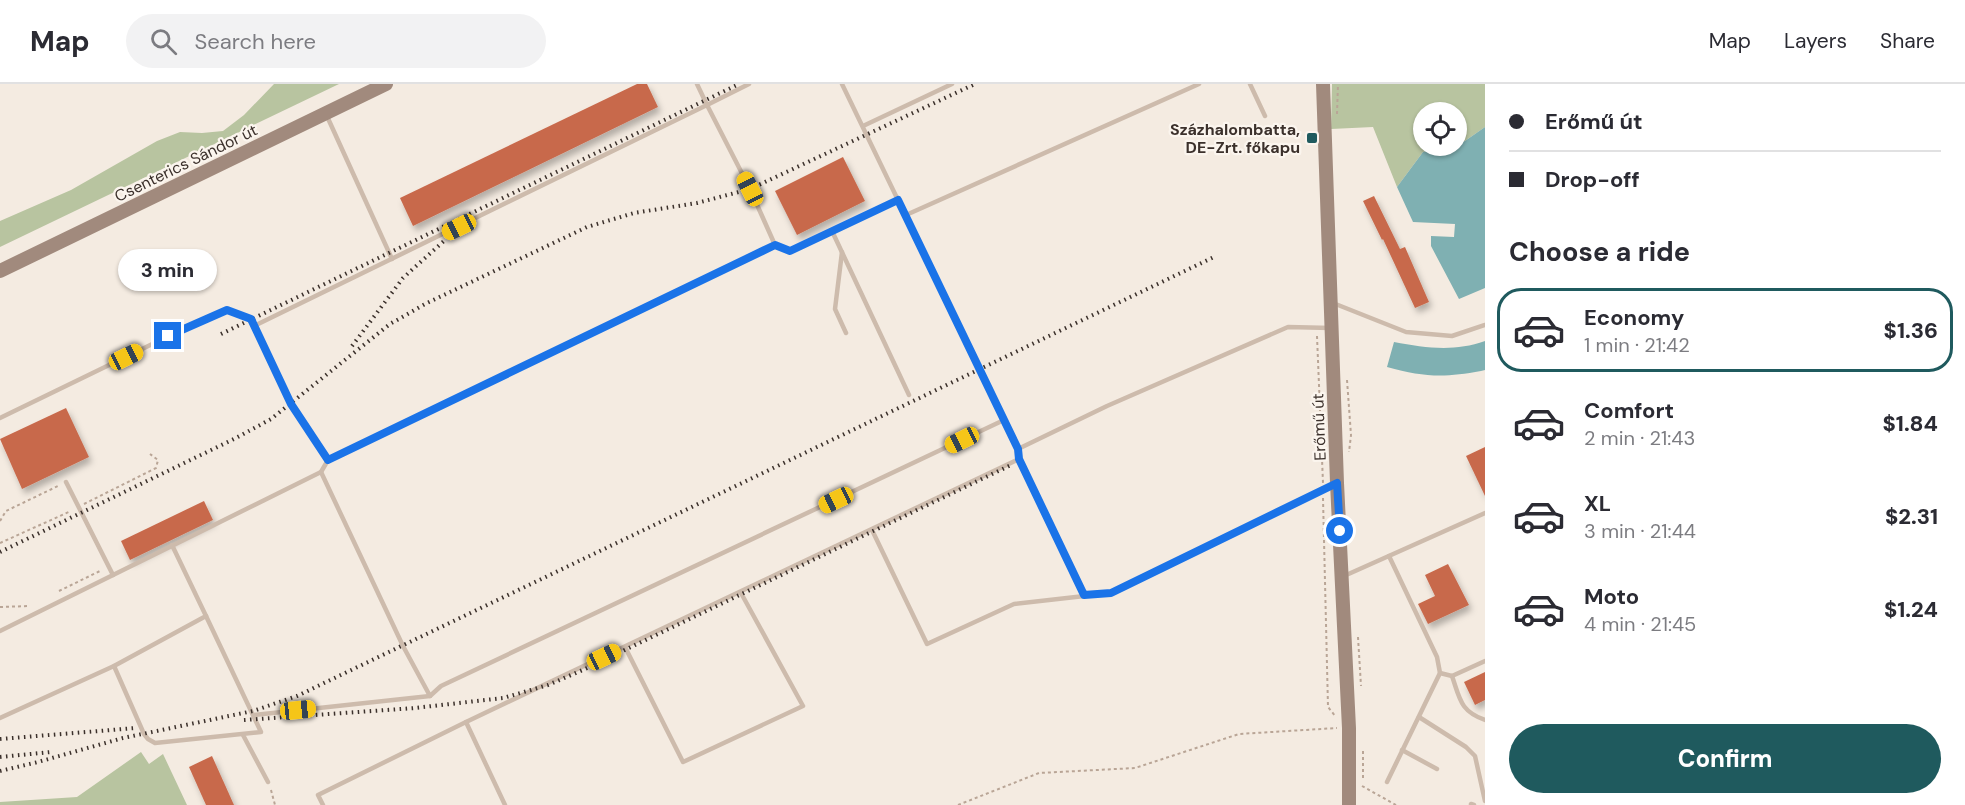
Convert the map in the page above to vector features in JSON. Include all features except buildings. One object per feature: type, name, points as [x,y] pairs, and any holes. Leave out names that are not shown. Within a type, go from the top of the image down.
[{"type":"street","name":"Csenterics Sándor út","points":[[0,271],[386,84]]},
{"type":"street","name":"Erőmű út","points":[[1323,84],[1337,483],[1349,728],[1349,805]]},
{"type":"lane","points":[[697,84],[750,189],[775,245],[790,251],[898,200]]},
{"type":"lane","points":[[254,326],[749,84]]},
{"type":"lane","points":[[863,126],[951,84]]},
{"type":"lane","points":[[906,215],[1199,84]]},
{"type":"lane","points":[[1250,84],[1265,116]]},
{"type":"lane","points":[[845,85],[1018,449],[1019,459],[1084,595]]},
{"type":"lane","points":[[325,113],[392,259]]},
{"type":"lane","points":[[832,231],[909,395]]},
{"type":"lane","points":[[0,631],[321,472],[328,460],[775,245]]},
{"type":"lane","points":[[842,252],[835,309],[846,333]]},
{"type":"lane","points":[[1331,301],[1406,332],[1452,336],[1485,325]]},
{"type":"lane","points":[[0,418],[210,316],[227,310],[251,319],[291,404],[328,460]]},
{"type":"lane","points":[[1018,449],[1107,406],[1288,327],[1332,328]]},
{"type":"lane","points":[[254,715],[430,696],[441,686],[1004,420]]},
{"type":"lane","points":[[323,805],[318,795],[1019,459]]},
{"type":"lane","points":[[321,472],[430,696]]},
{"type":"lane","points":[[66,482],[113,575]]},
{"type":"lane","points":[[872,530],[927,644],[1014,604],[1111,593],[1337,483]]},
{"type":"lane","points":[[1342,578],[1485,513]]},
{"type":"lane","points":[[114,666],[144,734],[155,743],[261,732],[172,545]]},
{"type":"lane","points":[[1387,782],[1440,673],[1437,657],[1389,556]]},
{"type":"lane","points":[[625,647],[683,762],[803,706],[741,593]]},
{"type":"lane","points":[[0,718],[114,666],[207,616]]},
{"type":"lane","points":[[1440,673],[1452,676],[1485,661]]},
{"type":"lane","points":[[1452,676],[1464,709],[1485,720]]},
{"type":"lane","points":[[1419,717],[1466,747],[1475,756],[1485,801]]},
{"type":"lane","points":[[466,723],[506,805]]},
{"type":"lane","points":[[243,735],[268,782]]},
{"type":"lane","points":[[1402,750],[1437,769]]},
{"type":"path","points":[[958,805],[1039,773],[1135,768],[1239,734],[1340,728],[1337,719],[1328,707],[1317,326]]},
{"type":"path","points":[[0,522],[6,511],[66,482]]},
{"type":"path","points":[[59,591],[109,567]]},
{"type":"path","points":[[0,607],[30,606]]},
{"type":"path","points":[[268,782],[274,795],[274,805]]},
{"type":"path","points":[[1362,786],[1396,805]]},
{"type":"green space","points":[[274,84],[339,84],[0,247],[0,221],[71,190],[157,141],[180,132],[223,131],[244,115]]},
{"type":"green space","points":[[1332,84],[1485,84],[1485,127],[1467,140],[1467,102],[1413,102],[1413,156],[1420,156],[1397,187],[1373,127],[1331,129]]},
{"type":"green space","points":[[141,752],[149,764],[163,754],[187,805],[0,805],[0,802],[77,797]]},
{"type":"water","points":[[1485,127],[1485,288],[1459,299],[1431,246],[1431,236],[1454,237],[1455,224],[1413,222],[1397,187],[1420,156],[1467,156],[1467,140]]},
{"type":"water","points":[[1485,341],[1485,370],[1456,375],[1434,375],[1387,367],[1394,342],[1451,348]]},
{"type":"railway","points":[[221,334],[739,84]]},
{"type":"railway","points":[[0,552],[271,419],[390,324],[427,303],[587,227],[634,213],[697,203],[750,189],[975,84]]},
{"type":"railway","points":[[352,346],[403,278],[467,220]]},
{"type":"railway","points":[[0,771],[123,738],[253,711],[297,696],[1214,257]]},
{"type":"railway","points":[[244,720],[415,708],[503,698],[548,685],[1011,465]]},
{"type":"railway","points":[[0,739],[136,728]]},
{"type":"railway","points":[[0,757],[51,752]]},
{"type":"place","name":"Százhalombatta, DE-Zrt. főkapu","points":[[1312,138]]},
{"type":"route","points":[[168,336],[227,310],[251,319],[291,404],[328,460],[775,245],[790,251],[898,200],[1018,449],[1019,459],[1084,595],[1111,593],[1337,483],[1340,531]]}]
